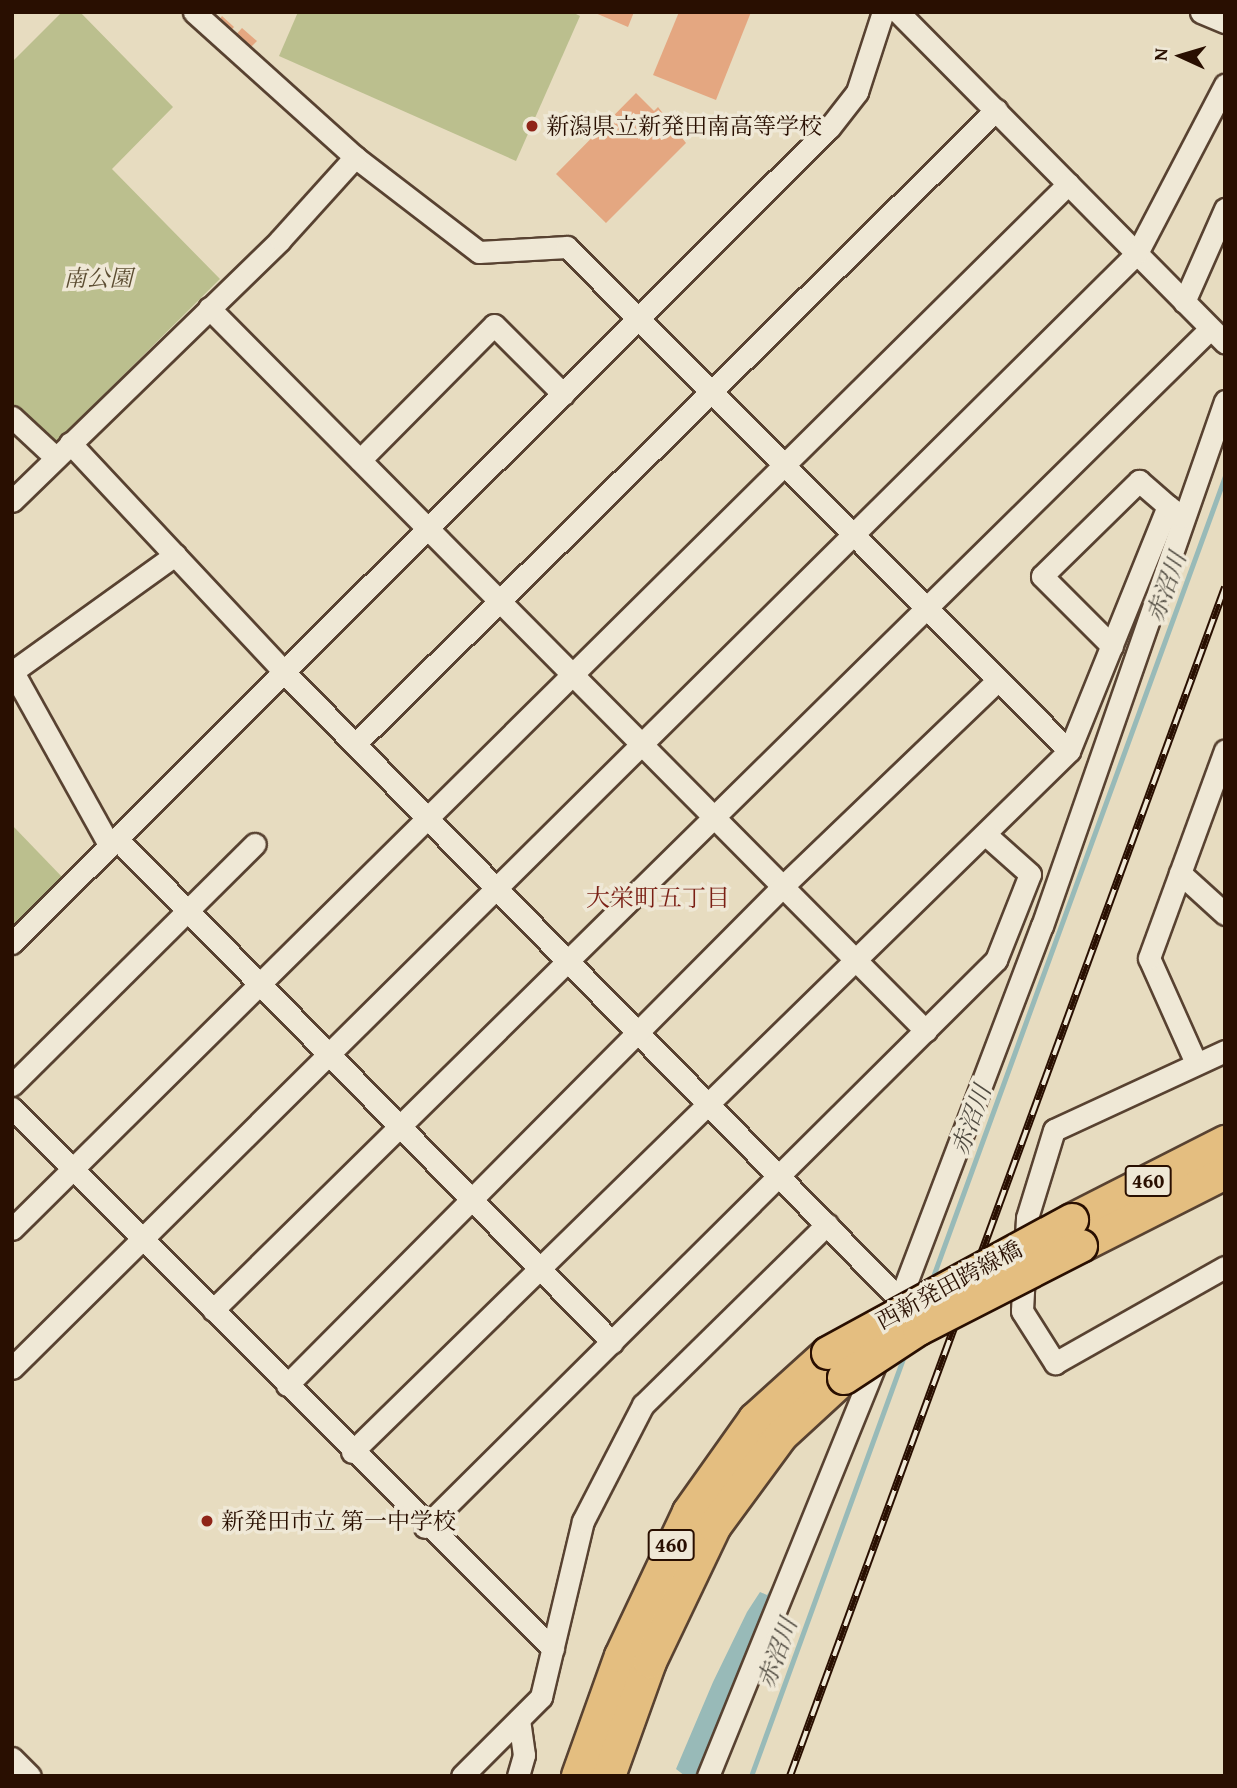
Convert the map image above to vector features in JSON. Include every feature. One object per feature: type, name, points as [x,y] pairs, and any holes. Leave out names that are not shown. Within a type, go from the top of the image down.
[{"type":"highway","name":"460","points":[[1076,1233],[1225,1142]]},
{"type":"highway","name":"460","points":[[1076,1233],[1225,1173]]},
{"type":"highway","name":"西新発田跨線橋","points":[[836,1366],[1076,1233]]},
{"type":"highway","name":"460","points":[[578,1776],[621,1656],[689,1512],[755,1419],[836,1366]]},
{"type":"highway","name":"460","points":[[609,1776],[650,1662],[715,1526],[836,1366]]},
{"type":"street","points":[[194,12],[355,157],[480,252],[567,247],[637,321],[1069,751]]},
{"type":"street","points":[[13,942],[829,128],[857,92],[883,12]]},
{"type":"street","points":[[213,1310],[713,816],[1217,336],[898,12]]},
{"type":"street","points":[[1201,12],[1225,22]]},
{"type":"street","points":[[12,1368],[330,1057],[1137,253],[1225,85]]},
{"type":"street","points":[[355,744],[497,598],[710,393],[996,110]]},
{"type":"street","points":[[12,501],[209,308],[355,157]]},
{"type":"street","points":[[12,1229],[1068,184]]},
{"type":"street","points":[[1184,302],[1225,209]]},
{"type":"street","points":[[209,308],[926,1031]]},
{"type":"street","points":[[360,460],[494,325],[563,394]]},
{"type":"street","points":[[352,1452],[710,1105],[1069,751],[1112,646],[1225,401]]},
{"type":"street","points":[[12,416],[62,450],[175,555],[284,673],[499,888],[900,1300]]},
{"type":"street","points":[[1112,646],[1042,576],[1139,481],[1175,512]]},
{"type":"street","points":[[708,1776],[900,1300],[1042,926],[1175,512]]},
{"type":"street","points":[[175,555],[13,672],[113,842],[185,908],[539,1271],[612,1342]]},
{"type":"street","points":[[287,1385],[782,887],[998,680]]},
{"type":"street","points":[[1196,1063],[1149,958],[1223,764]]},
{"type":"street","points":[[425,1527],[996,960],[1030,874],[985,834]]},
{"type":"street","points":[[12,1085],[185,908],[255,844]]},
{"type":"street","points":[[1180,873],[1225,914]]},
{"type":"street","points":[[1225,1051],[1054,1130],[1027,1218],[1022,1311],[1055,1363],[1225,1267]]},
{"type":"street","points":[[12,1108],[425,1527],[553,1649]]},
{"type":"street","points":[[462,1776],[541,1697],[553,1649],[562,1590],[583,1521],[643,1405],[827,1224]]},
{"type":"street","points":[[518,1776],[524,1755],[519,1719]]},
{"type":"green space","name":"南公園","points":[[62,12],[80,12],[173,107],[112,169],[220,279],[53,445],[12,403],[12,62]]},
{"type":"green space","points":[[298,12],[572,12],[580,16],[516,161],[279,56]]},
{"type":"green space","points":[[12,825],[64,879],[12,932]]},
{"type":"water","points":[[782,1569],[710,1776],[685,1776],[676,1769],[713,1682],[747,1612],[760,1592],[767,1595]]},
{"type":"building","points":[[593,12],[634,12],[628,27]]},
{"type":"building","points":[[679,12],[751,12],[716,100],[653,75]]},
{"type":"building","points":[[222,16],[234,27],[227,35],[216,24]]},
{"type":"building","points":[[242,28],[257,41],[247,51],[233,38]]},
{"type":"building","points":[[636,93],[654,111],[658,107],[686,143],[606,223],[556,174]]},
{"type":"waterway","name":"赤沼川","points":[[931,1282],[1225,476]]},
{"type":"waterway","name":"赤沼川","points":[[751,1776],[905,1354]]},
{"type":"railway","points":[[790,1776],[1225,587]]},
{"type":"place","name":"新潟県立新発田南高等学校","points":[[532,126]]},
{"type":"place","name":"新発田市立 第一中学校","points":[[207,1521]]},
{"type":"district","name":"大栄町五丁目","points":[[658,898]]}]
